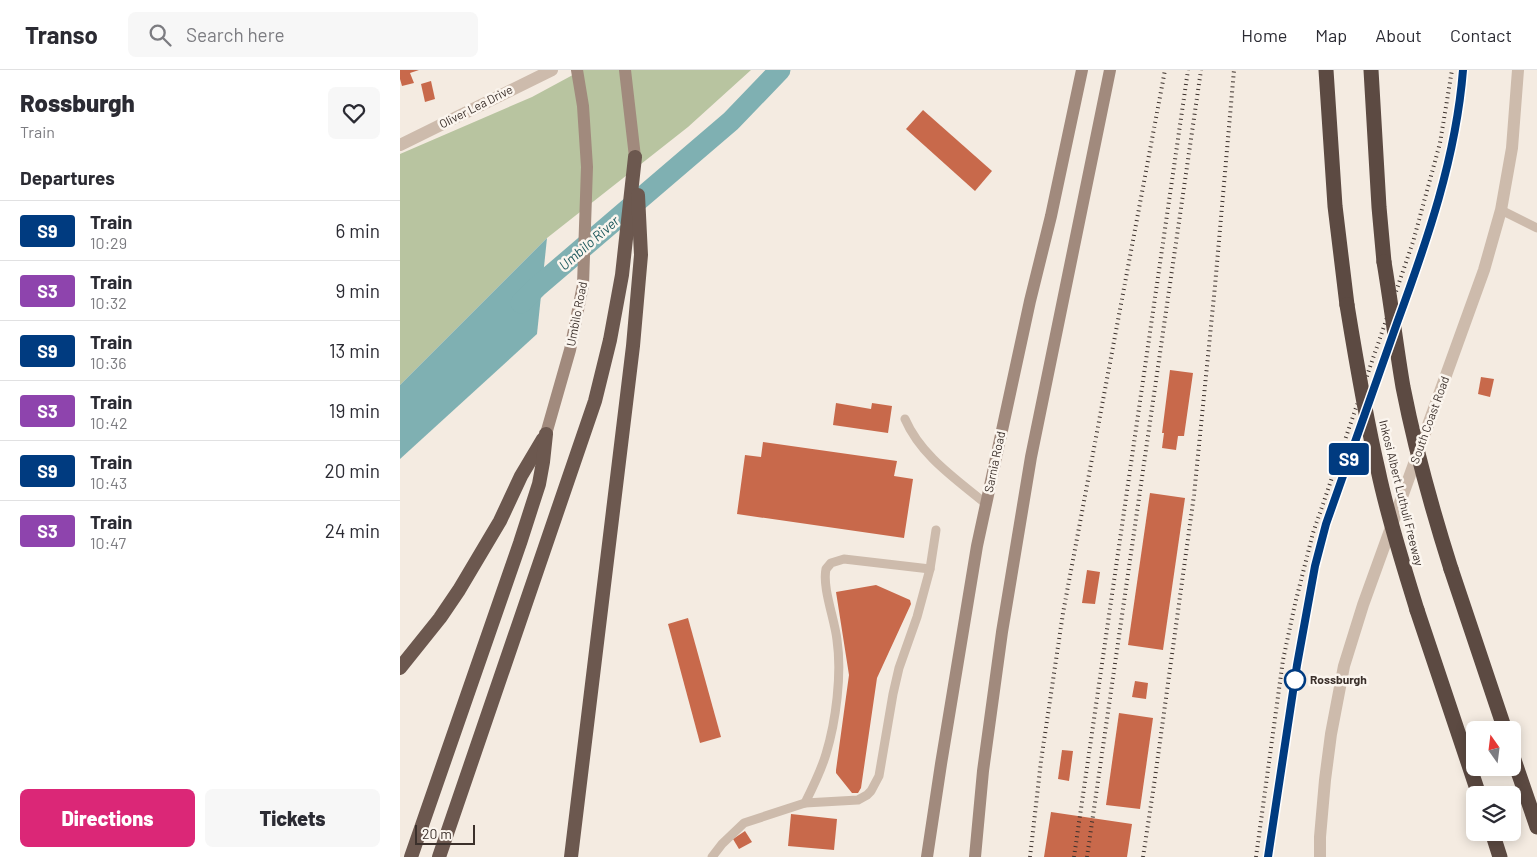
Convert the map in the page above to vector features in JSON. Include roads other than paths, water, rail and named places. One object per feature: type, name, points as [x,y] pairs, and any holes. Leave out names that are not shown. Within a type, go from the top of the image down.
[{"type":"highway","name":"Inkosi Albert Luthuli Freeway","points":[[1326,70],[1334,197],[1347,304],[1367,422],[1398,550],[1476,786]]},
{"type":"highway","points":[[1371,70],[1384,262],[1410,421],[1434,514],[1502,721]]},
{"type":"highway","points":[[571,857],[633,346],[641,254],[635,157]]},
{"type":"highway","points":[[439,857],[595,401],[610,340],[624,261],[635,157]]},
{"type":"highway","points":[[400,668],[440,618],[459,590],[500,521],[522,476],[546,434]]},
{"type":"highway","points":[[411,857],[526,526],[539,484],[546,434]]},
{"type":"highway","points":[[1520,776],[1537,827]]},
{"type":"highway","points":[[1495,841],[1500,857]]},
{"type":"main road","name":"Umbilo Road","points":[[546,434],[570,350],[583,286],[587,167],[583,106],[577,70]]},
{"type":"main road","points":[[625,70],[635,157]]},
{"type":"main road","name":"Sarnia Road","points":[[928,857],[977,546],[1082,70]]},
{"type":"main road","points":[[975,857],[983,772],[1001,641],[1031,457],[1110,70]]},
{"type":"street","name":"Oliver Lea Drive","points":[[400,145],[527,75],[552,70]]},
{"type":"street","name":"South Coast Road","points":[[1320,857],[1325,780],[1331,734],[1344,666],[1363,605],[1484,270],[1501,210],[1512,148],[1518,70]]},
{"type":"lane","points":[[1501,210],[1537,228]]},
{"type":"lane","points":[[904,419],[911,433],[930,457],[986,504]]},
{"type":"lane","points":[[712,857],[722,844],[744,823],[805,803],[858,800],[867,795],[876,784],[881,768],[893,694],[930,569],[936,530]]},
{"type":"lane","points":[[805,803],[820,772],[826,754],[835,710],[839,674],[837,637],[826,582],[826,569],[831,563],[844,559],[930,569]]},
{"type":"water","points":[[547,238],[537,334],[400,459],[400,385]]},
{"type":"waterway","name":"Umbilo River","points":[[521,303],[537,287],[731,121],[780,70]]},
{"type":"railway","points":[[1030,857],[1041,761],[1063,613],[1165,70]]},
{"type":"railway","points":[[1074,857],[1188,70]]},
{"type":"railway","points":[[1087,857],[1201,70]]},
{"type":"railway","points":[[1143,857],[1194,495],[1234,70]]},
{"type":"railway","points":[[1256,857],[1283,660],[1295,604],[1313,533],[1413,242],[1440,143],[1452,70]]},
{"type":"railway","points":[[1268,857],[1297,665],[1315,567],[1326,523],[1429,232],[1454,136],[1463,70]]},
{"type":"train","name":"S9","points":[[1268,857],[1297,665],[1315,566],[1326,524],[1435,214],[1452,144],[1463,70]]},
{"type":"place","name":"Rossburgh","points":[[1295,680]]}]
